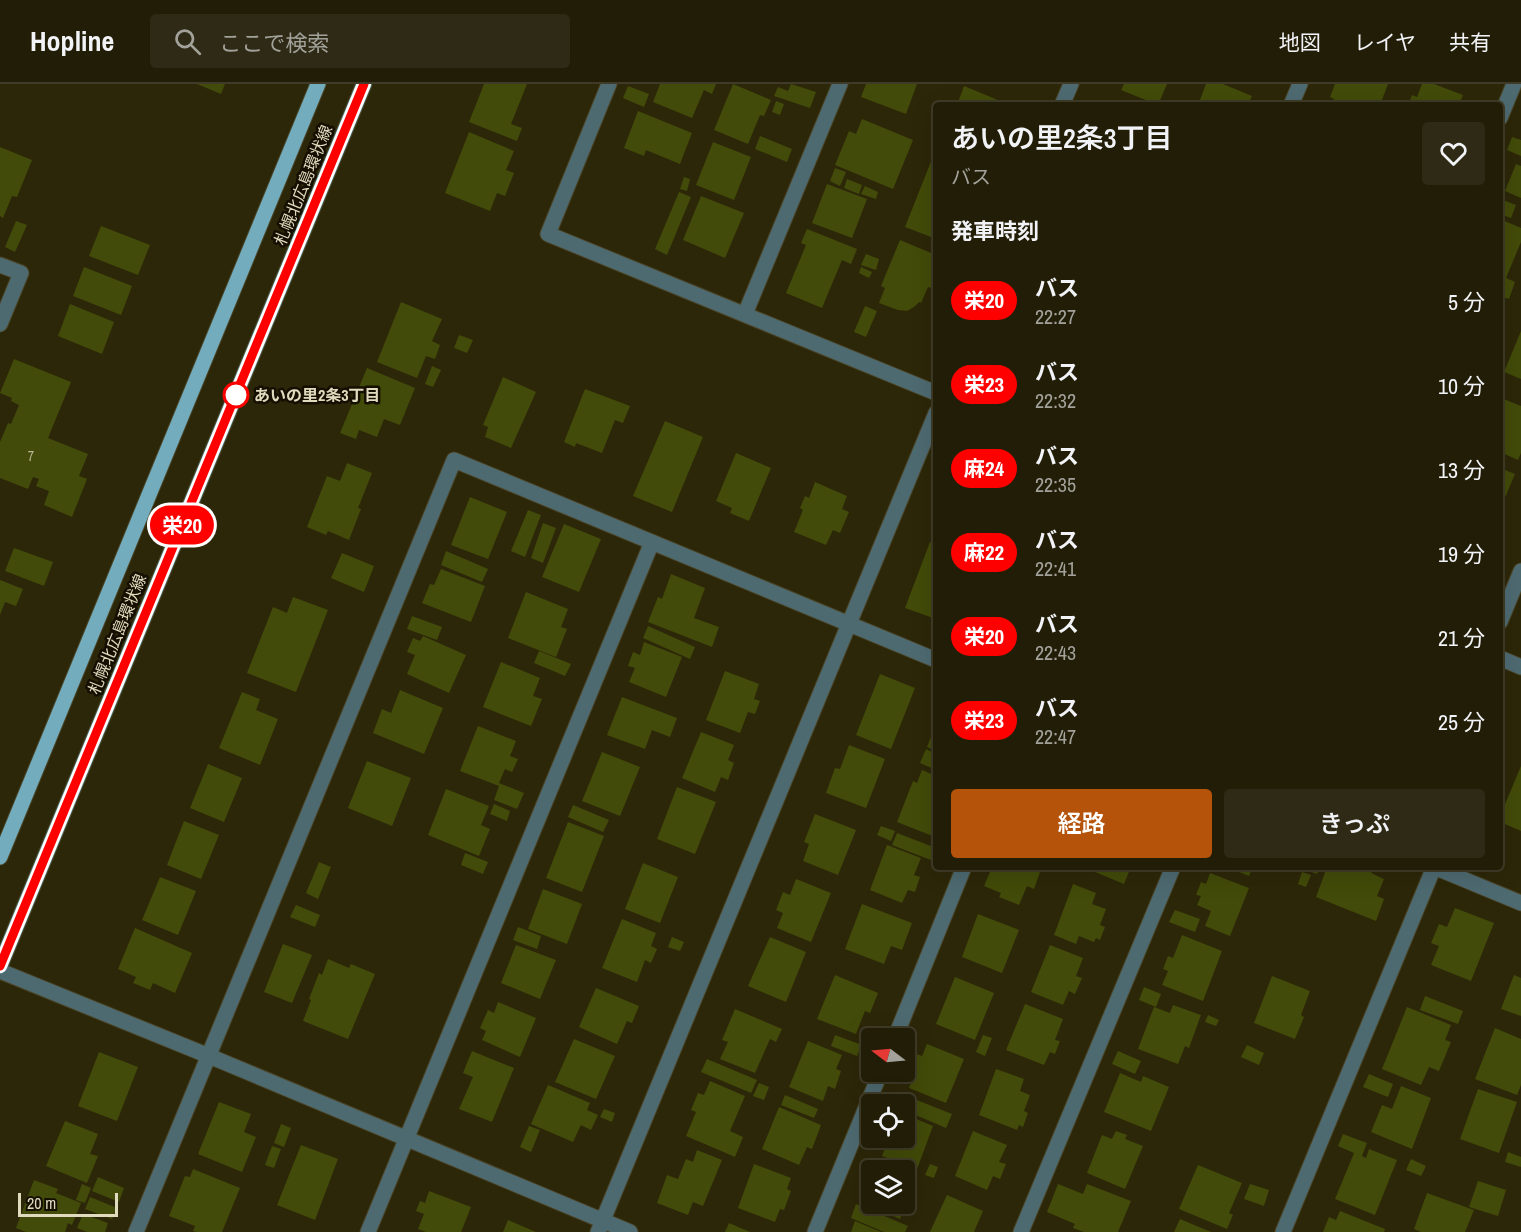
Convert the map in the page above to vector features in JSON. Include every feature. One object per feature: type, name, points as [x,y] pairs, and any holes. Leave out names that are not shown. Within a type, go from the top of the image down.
[{"type":"main road","name":"札幌北広島環状線","points":[[0,857],[318,84]]},
{"type":"main road","name":"札幌北広島環状線","points":[[0,966],[364,84]]},
{"type":"street","points":[[609,84],[548,234],[933,392]]},
{"type":"street","points":[[745,314],[840,84]]},
{"type":"street","points":[[1063,102],[1071,84]]},
{"type":"street","points":[[1292,102],[1300,84]]},
{"type":"street","points":[[1503,111],[1514,84]]},
{"type":"street","points":[[0,264],[21,273],[0,324]]},
{"type":"street","points":[[600,1226],[849,624],[931,438]]},
{"type":"street","points":[[136,1232],[454,460],[933,659]]},
{"type":"street","points":[[368,1232],[652,542]]},
{"type":"street","points":[[1503,615],[1521,571]]},
{"type":"street","points":[[1503,659],[1521,667]]},
{"type":"street","points":[[898,1028],[963,870]]},
{"type":"street","points":[[1021,1232],[1172,870]]},
{"type":"street","points":[[1283,1232],[1433,870]]},
{"type":"street","points":[[1441,870],[1521,903]]},
{"type":"street","points":[[0,972],[406,1138],[600,1226],[630,1232]]},
{"type":"street","points":[[815,1232],[876,1082]]},
{"type":"building","points":[[197,84],[225,84],[221,94]]},
{"type":"building","points":[[484,84],[527,84],[511,124],[522,128],[517,141],[469,122]]},
{"type":"building","points":[[660,84],[716,84],[712,94],[704,90],[692,118],[653,102]]},
{"type":"building","points":[[733,84],[771,100],[764,116],[760,115],[748,144],[714,130]]},
{"type":"building","points":[[791,84],[816,92],[810,108],[774,96],[778,87],[788,91]]},
{"type":"building","points":[[866,84],[917,84],[906,114],[861,97]]},
{"type":"building","points":[[1124,84],[1167,84],[1159,102],[1151,102],[1121,90]]},
{"type":"building","points":[[1206,84],[1223,84],[1252,96],[1249,102],[1199,102]]},
{"type":"building","points":[[1335,84],[1388,84],[1381,102],[1333,102],[1334,99],[1330,97]]},
{"type":"building","points":[[1422,84],[1434,84],[1463,95],[1460,102],[1409,102],[1412,95],[1417,97]]},
{"type":"building","points":[[628,86],[649,94],[644,107],[623,98]]},
{"type":"building","points":[[964,86],[1003,102],[958,102]]},
{"type":"building","points":[[776,101],[784,104],[780,115],[772,112]]},
{"type":"building","points":[[638,111],[692,133],[680,164],[646,150],[644,156],[624,148]]},
{"type":"building","points":[[862,119],[913,140],[893,189],[835,165],[849,131],[856,134]]},
{"type":"building","points":[[469,132],[514,151],[506,170],[514,173],[505,196],[497,193],[490,211],[445,193]]},
{"type":"building","points":[[760,136],[792,149],[787,162],[755,149]]},
{"type":"building","points":[[1512,137],[1521,140],[1521,156],[1507,150]]},
{"type":"building","points":[[713,142],[751,157],[734,200],[696,185]]},
{"type":"building","points":[[0,147],[32,160],[17,197],[12,196],[3,218],[0,216]]},
{"type":"building","points":[[933,157],[933,233],[931,237],[905,227]]},
{"type":"building","points":[[1516,164],[1521,166],[1521,198],[1505,191]]},
{"type":"building","points":[[835,168],[846,172],[840,186],[830,181]]},
{"type":"building","points":[[684,177],[690,179],[687,191],[680,189]]},
{"type":"building","points":[[847,179],[862,185],[859,194],[844,188]]},
{"type":"building","points":[[827,184],[867,199],[852,238],[812,223]]},
{"type":"building","points":[[865,186],[878,192],[876,199],[861,194]]},
{"type":"building","points":[[679,192],[691,197],[667,255],[655,249]]},
{"type":"building","points":[[701,196],[744,213],[725,258],[683,240]]},
{"type":"building","points":[[1503,200],[1516,205],[1511,218],[1503,215]]},
{"type":"building","points":[[1503,220],[1521,228],[1521,242],[1506,278],[1515,282],[1509,299],[1503,297]]},
{"type":"building","points":[[16,221],[27,225],[15,252],[5,247]]},
{"type":"building","points":[[101,226],[150,245],[138,275],[89,256]]},
{"type":"building","points":[[807,229],[857,249],[851,264],[842,260],[822,308],[786,293],[806,245],[801,243]]},
{"type":"building","points":[[900,240],[933,254],[933,288],[928,287],[921,303],[919,302],[907,311],[879,303],[885,288],[881,286]]},
{"type":"building","points":[[866,254],[879,259],[876,270],[861,265]]},
{"type":"building","points":[[84,267],[132,286],[121,315],[73,296]]},
{"type":"building","points":[[861,267],[872,272],[869,278],[859,273]]},
{"type":"building","points":[[401,302],[442,319],[432,341],[440,345],[435,359],[426,356],[417,378],[377,362]]},
{"type":"building","points":[[70,304],[114,322],[102,354],[58,336]]},
{"type":"building","points":[[865,306],[877,311],[866,337],[854,332]]},
{"type":"building","points":[[1521,331],[1521,379],[1504,372]]},
{"type":"building","points":[[459,335],[473,340],[467,353],[454,348]]},
{"type":"building","points":[[14,359],[71,382],[48,438],[88,454],[79,476],[87,479],[72,517],[44,505],[49,491],[36,486],[39,479],[33,477],[28,489],[0,478],[0,442],[19,405],[11,401],[12,398],[0,393]]},
{"type":"building","points":[[432,366],[441,370],[433,387],[425,384]]},
{"type":"building","points":[[367,368],[415,388],[400,425],[384,419],[377,437],[359,430],[356,439],[340,433]]},
{"type":"building","points":[[503,377],[536,392],[511,448],[485,437],[488,427],[483,425]]},
{"type":"building","points":[[585,389],[630,406],[623,423],[615,420],[602,453],[576,443],[575,447],[564,442]]},
{"type":"building","points":[[1503,399],[1521,406],[1521,453],[1518,460],[1503,453]]},
{"type":"building","points":[[665,421],[703,437],[672,512],[633,496]]},
{"type":"building","points":[[736,453],[771,468],[749,521],[730,513],[732,508],[716,501]]},
{"type":"building","points":[[347,463],[372,473],[358,508],[361,509],[349,540],[328,531],[326,535],[307,527],[327,476],[340,481]]},
{"type":"building","points":[[1503,469],[1515,474],[1503,502]]},
{"type":"building","points":[[815,482],[847,496],[842,509],[849,512],[840,533],[833,530],[826,545],[794,532],[803,510],[800,508],[805,496],[809,498]]},
{"type":"building","points":[[470,497],[507,512],[488,559],[451,545]]},
{"type":"building","points":[[528,510],[541,515],[525,557],[511,551]]},
{"type":"building","points":[[543,523],[556,528],[543,563],[531,558]]},
{"type":"building","points":[[564,524],[601,539],[579,592],[542,577]]},
{"type":"building","points":[[930,542],[933,544],[933,618],[905,608]]},
{"type":"building","points":[[14,548],[53,562],[44,586],[5,571]]},
{"type":"building","points":[[446,551],[488,569],[482,582],[441,565]]},
{"type":"building","points":[[342,553],[374,566],[364,592],[331,578]]},
{"type":"building","points":[[441,569],[485,586],[471,622],[422,603],[430,584],[434,585]]},
{"type":"building","points":[[671,574],[705,588],[694,618],[719,627],[712,647],[648,622],[658,597],[662,599]]},
{"type":"building","points":[[0,580],[23,589],[16,606],[5,602],[0,615]]},
{"type":"building","points":[[526,592],[568,609],[561,627],[567,629],[556,657],[508,638]]},
{"type":"building","points":[[293,597],[328,610],[296,692],[247,673],[273,607],[287,613]]},
{"type":"building","points":[[412,616],[442,627],[437,640],[407,629]]},
{"type":"building","points":[[648,626],[695,647],[690,659],[643,638]]},
{"type":"building","points":[[423,636],[466,655],[449,693],[407,674],[415,655],[407,652],[413,638],[420,641]]},
{"type":"building","points":[[644,642],[682,657],[666,697],[629,682],[635,668],[628,666],[633,652],[640,655]]},
{"type":"building","points":[[539,651],[571,664],[565,676],[534,663]]},
{"type":"building","points":[[501,662],[540,678],[533,696],[542,699],[531,726],[483,707]]},
{"type":"building","points":[[725,671],[759,684],[754,699],[760,701],[755,714],[748,712],[740,733],[706,720]]},
{"type":"building","points":[[880,674],[915,688],[891,749],[856,735]]},
{"type":"building","points":[[400,690],[443,708],[424,754],[373,733],[382,709],[391,713]]},
{"type":"building","points":[[242,692],[260,699],[256,710],[278,719],[260,765],[219,748]]},
{"type":"building","points":[[622,697],[677,718],[670,737],[652,730],[645,749],[607,735]]},
{"type":"building","points":[[478,726],[516,741],[510,756],[518,759],[512,772],[505,769],[499,783],[524,793],[517,809],[494,800],[499,786],[460,771]]},
{"type":"building","points":[[701,732],[734,745],[728,760],[734,763],[728,780],[721,777],[715,792],[682,778]]},
{"type":"building","points":[[933,732],[933,750],[927,747]]},
{"type":"building","points":[[849,745],[885,759],[866,808],[826,793],[835,768],[840,769]]},
{"type":"building","points":[[926,749],[933,752],[933,769],[920,763]]},
{"type":"building","points":[[602,752],[640,767],[620,816],[582,801]]},
{"type":"building","points":[[367,761],[411,778],[392,826],[348,808]]},
{"type":"building","points":[[208,764],[242,778],[224,822],[190,808]]},
{"type":"building","points":[[1521,766],[1521,831],[1503,823],[1503,809]]},
{"type":"building","points":[[922,770],[933,775],[933,836],[897,822],[913,781],[917,783]]},
{"type":"building","points":[[677,787],[716,802],[695,854],[657,839]]},
{"type":"building","points":[[446,789],[489,806],[481,825],[490,829],[479,856],[428,835]]},
{"type":"building","points":[[494,804],[510,811],[507,821],[490,814]]},
{"type":"building","points":[[573,805],[609,820],[603,832],[568,817]]},
{"type":"building","points":[[815,814],[856,830],[838,875],[803,861],[809,844],[804,842]]},
{"type":"building","points":[[184,821],[219,835],[201,879],[167,865]]},
{"type":"building","points":[[568,822],[604,836],[582,892],[546,878]]},
{"type":"building","points":[[881,826],[895,831],[891,841],[877,835]]},
{"type":"building","points":[[897,833],[933,847],[933,861],[892,845]]},
{"type":"building","points":[[887,845],[921,858],[914,875],[920,877],[915,892],[908,890],[902,903],[870,890]]},
{"type":"building","points":[[465,853],[488,862],[483,874],[461,865]]},
{"type":"building","points":[[319,862],[331,867],[318,899],[306,893]]},
{"type":"building","points":[[643,863],[678,877],[660,923],[625,909]]},
{"type":"building","points":[[991,870],[1035,870],[1040,872],[1034,889],[1027,886],[1019,905],[999,897],[1001,893],[984,886]]},
{"type":"building","points":[[1090,870],[1130,870],[1124,884]]},
{"type":"building","points":[[1234,870],[1252,870],[1249,876]]},
{"type":"building","points":[[1306,870],[1319,870],[1317,874]]},
{"type":"building","points":[[1326,870],[1372,870],[1371,873],[1384,879],[1377,896],[1384,899],[1376,921],[1316,897]]},
{"type":"building","points":[[1302,872],[1311,875],[1306,887],[1298,884]]},
{"type":"building","points":[[1210,873],[1249,888],[1230,936],[1205,926],[1211,911],[1197,905],[1201,896],[1196,895],[1201,882],[1206,884]]},
{"type":"building","points":[[160,877],[196,891],[178,935],[142,920]]},
{"type":"building","points":[[796,879],[831,893],[811,942],[777,928],[783,913],[776,910],[783,892],[790,895]]},
{"type":"building","points":[[1073,884],[1096,893],[1092,904],[1106,909],[1100,925],[1105,927],[1100,940],[1096,938],[1094,942],[1079,936],[1076,944],[1054,935]]},
{"type":"building","points":[[543,889],[582,904],[567,944],[528,929]]},
{"type":"building","points":[[862,904],[912,923],[902,950],[891,946],[884,964],[845,949]]},
{"type":"building","points":[[296,905],[320,915],[315,927],[290,917]]},
{"type":"building","points":[[1455,908],[1494,923],[1471,981],[1431,965],[1439,946],[1431,943],[1439,924],[1447,927]]},
{"type":"building","points":[[1175,910],[1200,919],[1195,932],[1169,922]]},
{"type":"building","points":[[978,914],[1019,930],[1002,973],[962,957]]},
{"type":"building","points":[[622,919],[656,933],[651,946],[657,949],[651,963],[645,960],[637,982],[602,968]]},
{"type":"building","points":[[518,927],[541,936],[537,949],[513,940]]},
{"type":"building","points":[[135,928],[192,953],[175,993],[153,983],[150,990],[133,983],[136,977],[118,969]]},
{"type":"building","points":[[1182,935],[1222,951],[1203,1001],[1162,985],[1168,971],[1163,969],[1168,956],[1173,958]]},
{"type":"building","points":[[672,937],[684,942],[680,951],[668,947]]},
{"type":"building","points":[[770,937],[806,952],[786,1002],[748,986]]},
{"type":"building","points":[[283,944],[312,955],[292,1003],[264,992]]},
{"type":"building","points":[[516,945],[556,960],[540,999],[501,983]]},
{"type":"building","points":[[1050,945],[1083,958],[1076,976],[1082,978],[1075,994],[1069,991],[1063,1005],[1031,992]]},
{"type":"building","points":[[328,959],[349,968],[351,964],[375,974],[348,1039],[303,1021],[319,973],[322,975]]},
{"type":"building","points":[[835,975],[878,993],[870,1013],[865,1011],[856,1034],[817,1019]]},
{"type":"building","points":[[1514,975],[1521,978],[1521,1016],[1501,1009]]},
{"type":"building","points":[[1272,976],[1310,991],[1301,1015],[1304,1017],[1295,1039],[1254,1023]]},
{"type":"building","points":[[955,977],[994,993],[975,1040],[936,1024]]},
{"type":"building","points":[[1144,987],[1161,994],[1156,1007],[1139,1000]]},
{"type":"building","points":[[596,988],[639,1006],[632,1023],[627,1021],[617,1044],[579,1027]]},
{"type":"building","points":[[1425,996],[1463,1011],[1458,1024],[1420,1010]]},
{"type":"building","points":[[498,1002],[536,1018],[520,1057],[482,1040],[486,1031],[480,1028],[488,1010],[494,1013]]},
{"type":"building","points":[[1025,1004],[1063,1019],[1055,1040],[1060,1041],[1055,1054],[1050,1052],[1044,1065],[1006,1050]]},
{"type":"building","points":[[1173,1005],[1201,1015],[1189,1048],[1185,1046],[1178,1064],[1138,1049],[1154,1007],[1170,1013]]},
{"type":"building","points":[[1407,1007],[1451,1025],[1445,1040],[1451,1042],[1439,1071],[1429,1067],[1421,1085],[1382,1069]]},
{"type":"building","points":[[735,1009],[782,1029],[776,1042],[770,1039],[755,1073],[720,1059],[728,1042],[722,1040]]},
{"type":"building","points":[[1208,1015],[1219,1020],[1216,1026],[1205,1022]]},
{"type":"building","points":[[1495,1028],[1521,1039],[1521,1085],[1517,1095],[1475,1079]]},
{"type":"building","points":[[835,1035],[861,1045],[857,1056],[831,1046]]},
{"type":"building","points":[[983,1035],[992,1038],[985,1056],[976,1052]]},
{"type":"building","points":[[574,1039],[615,1056],[596,1099],[555,1082]]},
{"type":"building","points":[[808,1041],[842,1055],[836,1069],[841,1071],[835,1089],[828,1086],[823,1101],[789,1087]]},
{"type":"building","points":[[927,1044],[964,1059],[946,1103],[909,1088],[911,1082],[915,1082],[916,1054],[922,1056]]},
{"type":"building","points":[[1247,1045],[1264,1053],[1259,1065],[1241,1057]]},
{"type":"building","points":[[472,1051],[514,1068],[492,1122],[459,1109],[473,1077],[463,1073]]},
{"type":"building","points":[[1118,1051],[1141,1061],[1135,1074],[1112,1064]]},
{"type":"building","points":[[99,1052],[138,1067],[117,1121],[78,1106]]},
{"type":"building","points":[[707,1059],[757,1080],[751,1093],[701,1072]]},
{"type":"building","points":[[996,1069],[1024,1079],[1020,1091],[1030,1095],[1024,1111],[1028,1113],[1023,1127],[1019,1125],[1017,1130],[979,1115]]},
{"type":"building","points":[[1120,1073],[1141,1082],[1143,1076],[1169,1087],[1151,1131],[1104,1112]]},
{"type":"building","points":[[1369,1074],[1393,1084],[1388,1097],[1363,1087]]},
{"type":"building","points":[[710,1081],[745,1096],[730,1131],[743,1137],[735,1157],[686,1136],[696,1112],[691,1110],[698,1093],[704,1095]]},
{"type":"building","points":[[759,1083],[769,1087],[764,1100],[753,1096]]},
{"type":"building","points":[[548,1085],[590,1103],[587,1110],[598,1115],[591,1130],[581,1125],[573,1142],[531,1124]]},
{"type":"building","points":[[1401,1086],[1431,1098],[1412,1149],[1371,1132],[1382,1105],[1392,1109]]},
{"type":"building","points":[[1478,1089],[1517,1102],[1499,1153],[1460,1139]]},
{"type":"building","points":[[785,1095],[818,1109],[814,1118],[781,1105]]},
{"type":"building","points":[[915,1099],[952,1114],[946,1128],[915,1115]]},
{"type":"building","points":[[219,1102],[251,1114],[244,1132],[256,1137],[242,1172],[198,1154]]},
{"type":"building","points":[[779,1107],[821,1125],[812,1149],[807,1147],[799,1165],[762,1149]]},
{"type":"building","points":[[604,1109],[615,1113],[612,1122],[600,1117]]},
{"type":"building","points":[[915,1119],[933,1126],[917,1169],[915,1160],[893,1160],[882,1156],[885,1148],[915,1148]]},
{"type":"building","points":[[65,1121],[98,1134],[90,1154],[98,1156],[87,1183],[46,1166]]},
{"type":"building","points":[[281,1124],[291,1128],[284,1147],[274,1143]]},
{"type":"building","points":[[529,1126],[540,1130],[531,1152],[520,1147]]},
{"type":"building","points":[[973,1131],[1007,1145],[999,1162],[1006,1164],[1000,1179],[993,1176],[987,1190],[955,1176]]},
{"type":"building","points":[[1116,1131],[1127,1135],[1125,1139],[1143,1146],[1125,1189],[1087,1173],[1102,1135],[1112,1139]]},
{"type":"building","points":[[1343,1134],[1367,1143],[1362,1156],[1366,1158],[1369,1149],[1397,1160],[1375,1215],[1335,1199],[1354,1153],[1338,1146]]},
{"type":"building","points":[[301,1145],[338,1159],[315,1220],[277,1205]]},
{"type":"building","points":[[272,1146],[281,1149],[274,1168],[265,1165]]},
{"type":"building","points":[[697,1150],[722,1160],[703,1206],[693,1202],[688,1215],[657,1203],[667,1175],[678,1179],[686,1159],[693,1162]]},
{"type":"building","points":[[1508,1152],[1521,1157],[1521,1167],[1505,1162]]},
{"type":"building","points":[[1411,1159],[1426,1166],[1421,1176],[1406,1170]]},
{"type":"building","points":[[754,1164],[791,1178],[787,1189],[791,1191],[784,1210],[780,1209],[775,1222],[738,1208]]},
{"type":"building","points":[[930,1164],[938,1167],[934,1178],[925,1175]]},
{"type":"building","points":[[1198,1165],[1242,1183],[1229,1213],[1233,1215],[1227,1229],[1179,1209]]},
{"type":"building","points":[[193,1169],[240,1188],[222,1232],[196,1232],[193,1231],[195,1226],[169,1216],[185,1176],[190,1177]]},
{"type":"building","points":[[98,1177],[124,1188],[119,1202],[92,1191]]},
{"type":"building","points":[[34,1180],[58,1189],[56,1193],[81,1203],[72,1225],[68,1223],[65,1232],[26,1232],[16,1228]]},
{"type":"building","points":[[1478,1181],[1506,1190],[1498,1216],[1469,1207]]},
{"type":"building","points":[[82,1184],[91,1188],[85,1203],[76,1200]]},
{"type":"building","points":[[1058,1184],[1083,1194],[1087,1184],[1131,1201],[1118,1232],[1084,1232],[1073,1228],[1075,1224],[1047,1212]]},
{"type":"building","points":[[1250,1184],[1269,1190],[1264,1206],[1244,1199]]},
{"type":"building","points":[[429,1191],[471,1207],[461,1232],[426,1232],[418,1229],[424,1214],[416,1211],[420,1201],[425,1203]]},
{"type":"building","points":[[1427,1193],[1474,1210],[1465,1232],[1421,1232],[1414,1229]]},
{"type":"building","points":[[947,1195],[983,1211],[974,1232],[930,1232]]},
{"type":"building","points":[[90,1197],[117,1208],[112,1219],[85,1209]]},
{"type":"building","points":[[856,1204],[861,1206],[861,1214],[880,1214],[908,1226],[905,1232],[884,1232],[851,1218]]},
{"type":"building","points":[[1340,1211],[1385,1229],[1384,1232],[1323,1232],[1329,1217],[1336,1220]]},
{"type":"building","points":[[83,1214],[108,1223],[105,1232],[87,1232],[77,1228]]},
{"type":"building","points":[[888,1214],[902,1214],[900,1219]]},
{"type":"building","points":[[1180,1219],[1211,1232],[1174,1232]]},
{"type":"building","points":[[508,1220],[536,1232],[503,1232]]},
{"type":"building","points":[[855,1221],[881,1232],[851,1232]]},
{"type":"building","points":[[729,1223],[750,1232],[725,1232]]},
{"type":"bus line","name":"栄20","points":[[0,966],[364,84]]},
{"type":"place","name":"あいの里2条3丁目","points":[[236,395]]}]
